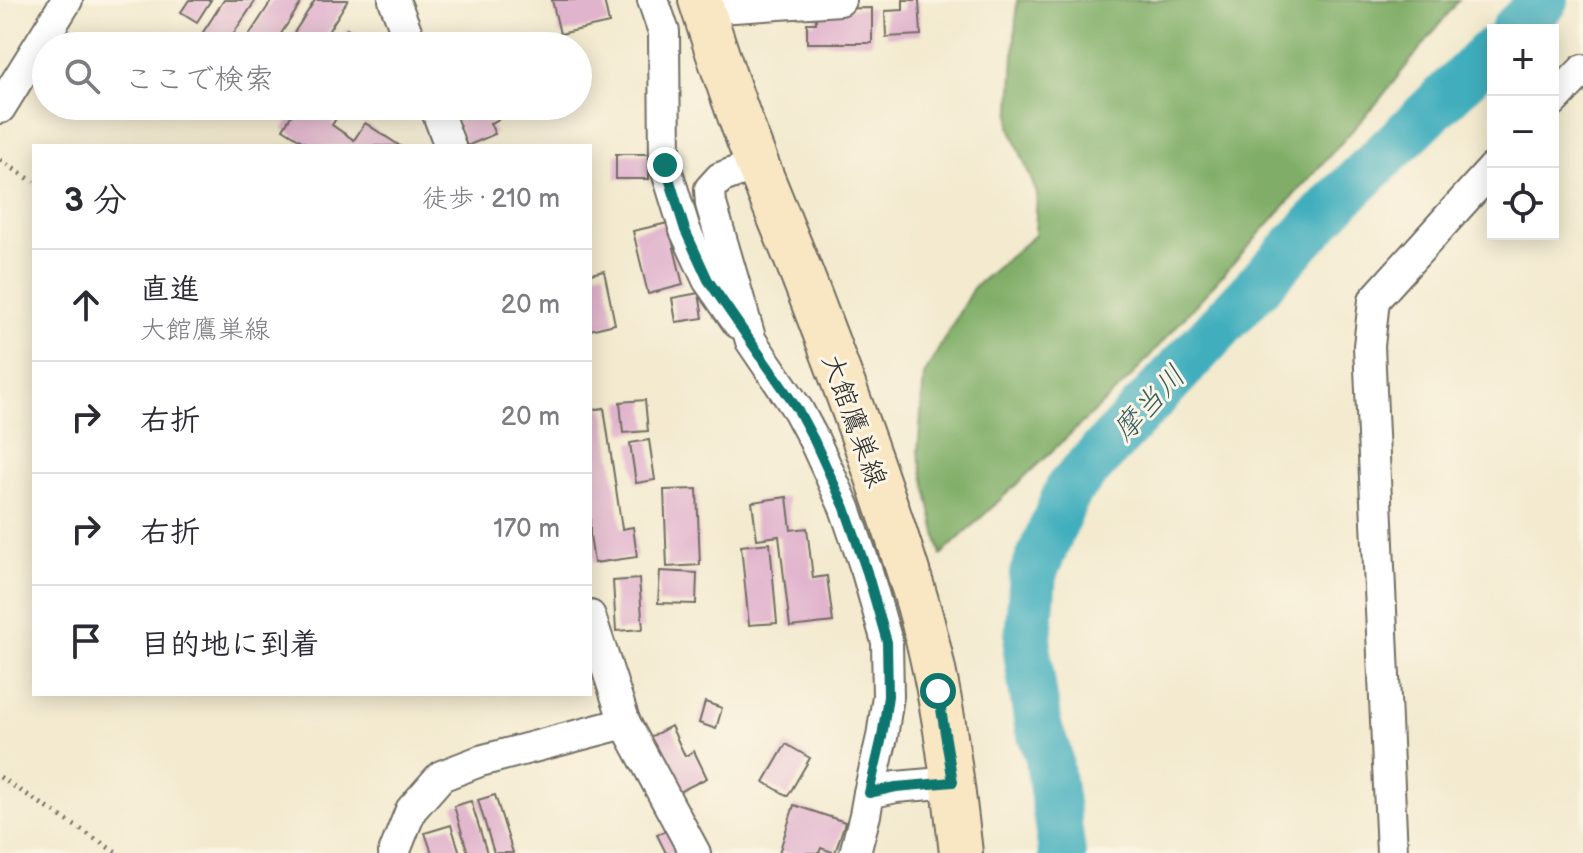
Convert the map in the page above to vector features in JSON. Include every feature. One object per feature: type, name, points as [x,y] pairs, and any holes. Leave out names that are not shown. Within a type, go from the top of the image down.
[{"type":"main road","name":"大館鷹巣線","points":[[702,4],[757,164],[862,434],[915,594],[938,691],[961,853]]},
{"type":"street","points":[[47,32],[67,0]]},
{"type":"street","points":[[394,0],[407,32]]},
{"type":"street","points":[[653,0],[664,32],[665,165],[685,230],[708,280],[798,410],[839,494],[867,572],[887,642],[888,696],[882,737],[855,853]]},
{"type":"street","points":[[702,4],[840,0]]},
{"type":"street","points":[[0,108],[32,56]]},
{"type":"street","points":[[1558,96],[1583,70]]},
{"type":"street","points":[[440,120],[449,144]]},
{"type":"street","points":[[751,341],[711,204],[710,189],[720,178],[757,164]]},
{"type":"street","points":[[1392,853],[1369,346],[1374,300],[1487,175]]},
{"type":"street","points":[[592,622],[625,723],[695,853]]},
{"type":"street","points":[[394,853],[411,810],[441,776],[480,761],[625,723]]},
{"type":"street","points":[[869,793],[896,787],[953,782]]},
{"type":"path","points":[[0,160],[32,181]]},
{"type":"path","points":[[0,777],[117,853]]},
{"type":"green space","points":[[1017,0],[1459,0],[1375,105],[1130,378],[941,555],[918,453],[924,375],[973,288],[1035,235],[1037,194],[1010,127]]},
{"type":"building","points":[[189,0],[211,0],[197,22],[181,12]]},
{"type":"building","points":[[224,0],[256,0],[234,32],[203,32]]},
{"type":"building","points":[[272,0],[303,0],[282,32],[251,32]]},
{"type":"building","points":[[315,0],[348,0],[328,32],[294,32]]},
{"type":"building","points":[[552,0],[604,0],[609,23],[560,32]]},
{"type":"building","points":[[903,0],[919,0],[921,35],[886,37],[885,11],[903,10]]},
{"type":"building","points":[[872,8],[872,43],[807,43],[807,23],[816,23],[816,9]]},
{"type":"building","points":[[288,120],[335,120],[332,125],[354,140],[365,123],[397,144],[307,144],[283,129]]},
{"type":"building","points":[[456,120],[498,120],[490,123],[495,134],[466,144]]},
{"type":"building","points":[[616,154],[649,154],[649,179],[616,179]]},
{"type":"building","points":[[668,223],[683,285],[648,294],[633,231]]},
{"type":"building","points":[[604,271],[615,324],[592,330],[592,274]]},
{"type":"building","points":[[699,293],[703,318],[676,322],[672,298]]},
{"type":"building","points":[[645,400],[648,431],[623,433],[620,402]]},
{"type":"building","points":[[604,408],[622,529],[633,527],[637,557],[594,563],[592,410]]},
{"type":"building","points":[[649,440],[655,480],[636,483],[630,443]]},
{"type":"building","points":[[697,489],[700,565],[667,567],[664,490]]},
{"type":"building","points":[[787,497],[791,530],[807,528],[813,578],[827,576],[833,622],[790,627],[779,536],[757,539],[752,502]]},
{"type":"building","points":[[770,543],[777,623],[749,625],[741,546]]},
{"type":"building","points":[[660,571],[697,573],[696,604],[658,603]]},
{"type":"building","points":[[639,579],[643,629],[616,631],[613,581]]},
{"type":"building","points":[[705,702],[722,708],[716,729],[699,723]]},
{"type":"building","points":[[671,726],[685,756],[694,751],[707,778],[677,793],[650,737]]},
{"type":"building","points":[[786,744],[810,758],[788,796],[764,782]]},
{"type":"building","points":[[495,795],[513,853],[494,853],[478,800]]},
{"type":"building","points":[[471,801],[487,853],[468,853],[454,806]]},
{"type":"building","points":[[794,805],[845,822],[835,853],[821,848],[819,853],[779,853]]},
{"type":"building","points":[[451,825],[460,853],[432,853],[425,833]]},
{"type":"building","points":[[673,827],[685,853],[666,853],[657,835]]},
{"type":"waterway","name":"摩当川","points":[[1520,24],[1545,0]]},
{"type":"waterway","name":"摩当川","points":[[1062,853],[1048,754],[1038,726],[1027,652],[1033,574],[1069,488],[1335,203],[1487,56]]},
{"type":"route","points":[[665,165],[685,230],[708,280],[798,410],[845,508],[867,572],[887,642],[888,696],[869,793],[896,787],[953,782],[938,691]]}]
